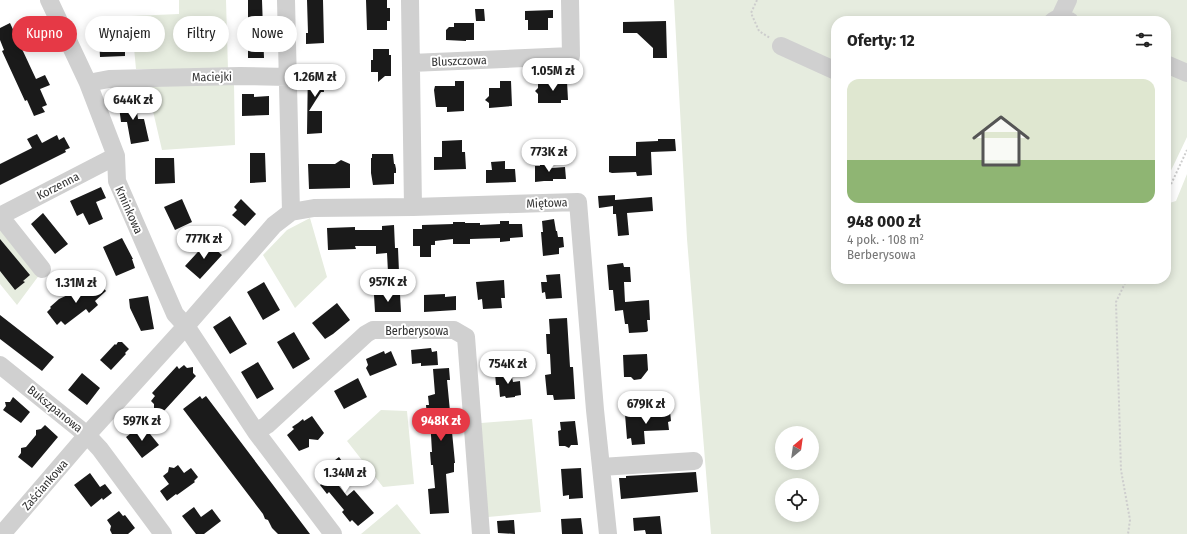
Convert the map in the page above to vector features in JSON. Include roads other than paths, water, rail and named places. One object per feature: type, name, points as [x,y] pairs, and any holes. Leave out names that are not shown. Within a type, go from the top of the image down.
[{"type":"street","name":"Kminkowa","points":[[50,0],[88,83],[116,156],[116,181],[175,314],[186,326],[256,432],[333,534]]},
{"type":"street","points":[[286,0],[290,212]]},
{"type":"street","points":[[87,435],[274,226],[290,212],[314,208],[414,207],[410,0]]},
{"type":"street","name":"Bluszczowa","points":[[411,63],[571,56],[570,0]]},
{"type":"street","points":[[1062,16],[1068,0]]},
{"type":"street","points":[[781,46],[831,69]]},
{"type":"street","points":[[1171,66],[1187,73]]},
{"type":"street","name":"Maciejki","points":[[88,83],[109,79],[240,76],[288,77]]},
{"type":"street","name":"Korzenna","points":[[0,216],[116,156]]},
{"type":"street","name":"Miętowa","points":[[414,207],[578,202],[608,534]]},
{"type":"street","points":[[0,216],[42,269]]},
{"type":"street","name":"Berberysowa","points":[[256,432],[267,425],[366,334],[373,330],[454,330],[466,337],[480,534]]},
{"type":"street","name":"Bukszpanowa","points":[[0,365],[87,435],[100,449],[163,534]]},
{"type":"street","name":"Zaściankowa","points":[[2,534],[87,435]]},
{"type":"street","points":[[601,467],[694,461]]}]
